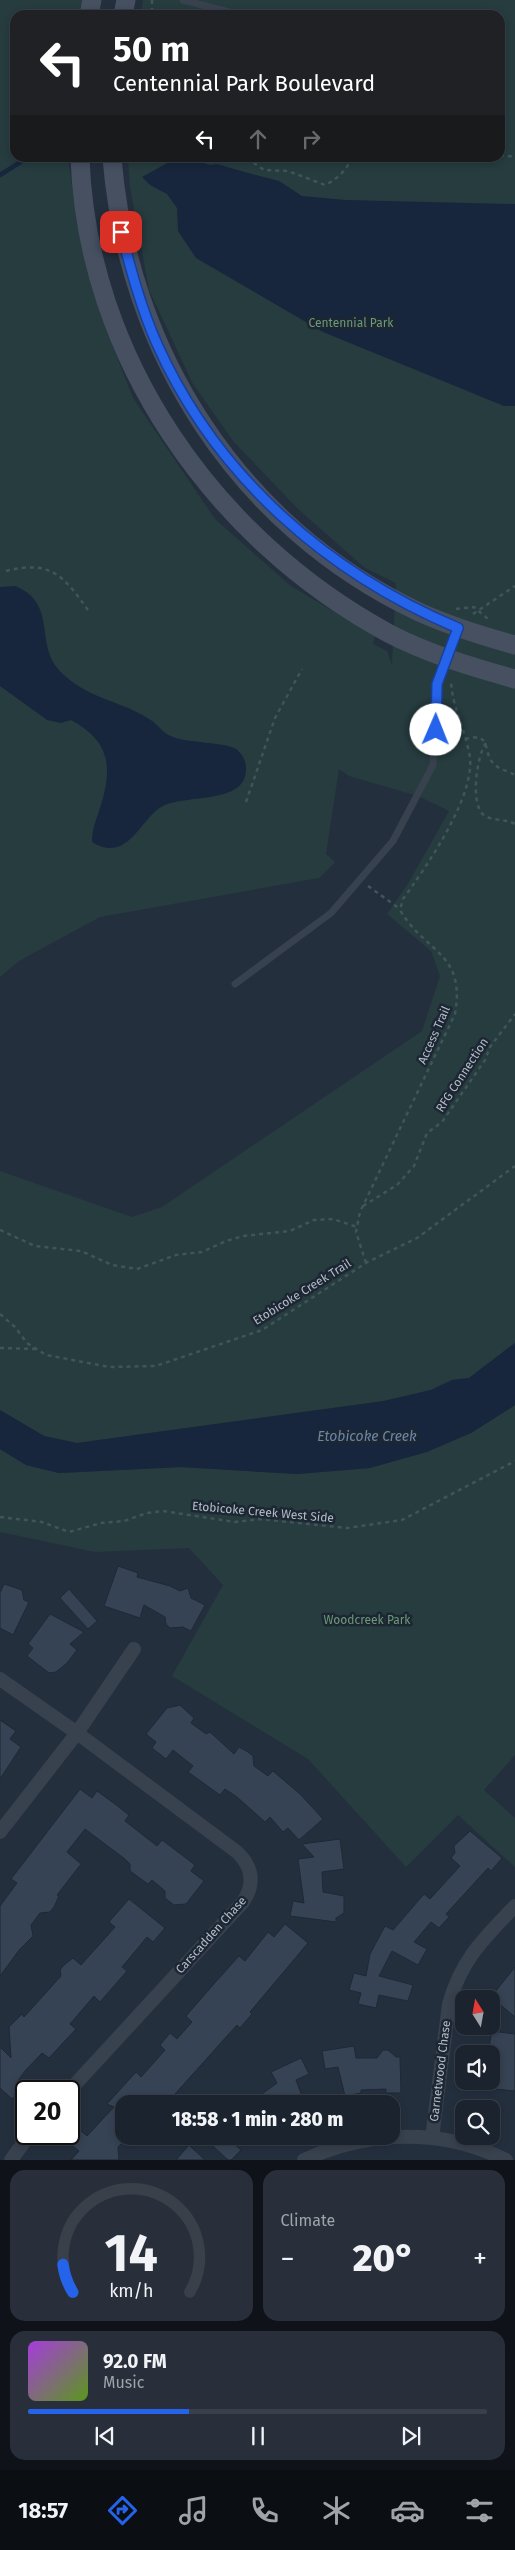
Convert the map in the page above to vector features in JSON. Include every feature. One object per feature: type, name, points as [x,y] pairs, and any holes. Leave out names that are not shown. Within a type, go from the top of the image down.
[{"type":"street","points":[[80,162],[81,187],[88,232],[114,322],[145,390],[181,452],[240,523],[308,582],[389,633],[447,659],[515,679]]},
{"type":"street","points":[[112,162],[121,232],[144,310],[171,372],[206,430],[228,460],[294,529],[372,586],[418,611],[458,628],[515,646]]},
{"type":"street","points":[[0,1832],[77,1733],[134,1649]]},
{"type":"street","name":"Carscadden Chase","points":[[0,1679],[77,1733],[237,1852],[247,1862],[251,1882],[242,1902],[79,2080]]},
{"type":"street","name":"Garnetwood Chase","points":[[432,2138],[449,2004],[453,1988],[475,1948],[515,1906]]},
{"type":"street","points":[[304,2160],[332,2148],[364,2140],[398,2136],[432,2138],[476,2148],[506,2160]]},
{"type":"street","points":[[11,2160],[22,2145]]},
{"type":"lane","points":[[182,0],[221,10]]},
{"type":"lane","points":[[235,984],[331,913],[393,842],[432,765],[437,684],[458,628]]},
{"type":"path","points":[[253,162],[264,170],[288,171],[326,185],[333,182],[347,168],[350,162]]},
{"type":"path","points":[[6,571],[21,567],[50,570],[68,581],[90,613]]},
{"type":"path","points":[[458,628],[478,610],[515,586]]},
{"type":"path","points":[[451,610],[469,606],[478,610]]},
{"type":"path","points":[[400,910],[403,899],[459,808],[471,762],[452,703],[447,659]]},
{"type":"path","points":[[246,802],[275,718],[302,669]]},
{"type":"path","points":[[465,739],[473,737],[483,740],[488,746],[489,757],[494,765],[515,775]]},
{"type":"path","points":[[486,743],[481,750],[474,789],[478,805],[485,816],[515,824]]},
{"type":"path","name":"Access Trail","points":[[361,880],[400,910],[451,967],[457,982],[458,996],[455,1014],[362,1207],[357,1227],[357,1240],[366,1263]]},
{"type":"path","name":"RFG Connection","points":[[362,1207],[397,1185],[414,1166],[427,1133],[442,1122],[485,1060],[490,1047],[515,1014]]},
{"type":"path","name":"Etobicoke Creek Trail","points":[[0,1314],[15,1327],[27,1343],[46,1354],[109,1366],[156,1366],[262,1330],[366,1263],[417,1238],[515,1166]]},
{"type":"path","points":[[0,1230],[35,1246],[81,1250],[112,1265],[136,1269],[176,1255],[202,1252],[226,1241],[243,1236],[290,1231],[314,1220],[333,1219],[357,1227]]},
{"type":"path","points":[[0,1348],[36,1349]]},
{"type":"path","name":"Etobicoke Creek West Side","points":[[0,1517],[42,1522],[70,1532],[101,1523],[124,1521],[147,1513],[164,1511],[235,1522],[260,1520],[347,1528],[402,1520],[515,1461]]},
{"type":"green space","name":"Centennial Park","points":[[0,0],[87,0],[85,10],[10,10],[10,162],[69,162],[79,234],[101,316],[133,398],[215,519],[291,586],[375,636],[373,644],[387,651],[392,665],[396,583],[365,568],[298,509],[234,442],[193,384],[149,290],[130,187],[128,162],[505,162],[505,10],[142,10],[143,0],[515,0],[515,1343],[469,1378],[452,1380],[431,1390],[384,1401],[77,1443],[44,1436],[0,1410],[0,1171],[132,1217],[162,1207],[422,1031],[440,976],[431,951],[387,914],[409,882],[449,811],[418,796],[349,776],[339,769],[326,854],[335,862],[319,878],[100,917],[19,961],[0,977]]},
{"type":"green space","name":"Woodcreek Park","points":[[515,1405],[515,1755],[484,1790],[515,1818],[515,1867],[458,1815],[406,1867],[308,1759],[172,1676],[223,1585],[189,1548],[95,1552],[0,1532],[0,1449],[26,1465],[59,1473],[181,1467],[297,1474],[370,1468],[471,1433]]},
{"type":"water","points":[[169,162],[201,162],[210,165],[217,164],[279,181],[302,196],[346,200],[515,204],[515,406],[504,406],[323,332],[196,258],[178,231],[177,208],[167,194],[150,185],[142,177]]},
{"type":"water","points":[[15,586],[36,601],[43,621],[50,654],[55,665],[66,677],[91,693],[142,715],[169,736],[236,749],[242,755],[245,762],[244,780],[236,788],[226,793],[184,800],[161,807],[153,813],[132,838],[115,848],[104,847],[92,842],[107,778],[105,755],[100,746],[84,728],[71,720],[61,723],[47,720],[0,686],[0,587]]},
{"type":"water","name":"Etobicoke Creek","points":[[515,1343],[515,1405],[471,1433],[427,1452],[370,1468],[297,1474],[181,1467],[59,1473],[26,1465],[0,1449],[0,1410],[44,1436],[77,1443],[384,1401],[431,1390],[452,1380],[469,1378]]},
{"type":"building","points":[[118,1566],[138,1573],[137,1577],[170,1586],[180,1591],[188,1588],[191,1598],[205,1605],[191,1631],[183,1627],[170,1628],[166,1624],[165,1617],[144,1605],[140,1618],[104,1606]]},
{"type":"building","points":[[4,1584],[22,1590],[24,1600],[29,1602],[13,1635],[0,1628],[0,1593]]},
{"type":"building","points":[[69,1589],[97,1621],[88,1629],[60,1598]]},
{"type":"building","points":[[50,1614],[84,1632],[70,1644],[77,1650],[67,1663],[56,1672],[49,1673],[27,1656],[33,1648],[28,1644]]},
{"type":"building","points":[[180,1705],[194,1718],[191,1723],[206,1734],[210,1732],[234,1754],[239,1747],[248,1752],[253,1756],[254,1766],[268,1776],[273,1771],[300,1794],[323,1819],[299,1840],[288,1828],[283,1832],[270,1817],[265,1822],[225,1789],[220,1795],[188,1772],[193,1766],[173,1750],[166,1759],[152,1748],[156,1742],[146,1734],[167,1708]]},
{"type":"building","points":[[0,1720],[16,1731],[10,1739],[21,1747],[0,1779]]},
{"type":"building","points":[[80,1789],[92,1798],[97,1791],[115,1804],[129,1815],[125,1821],[157,1846],[162,1840],[182,1855],[195,1865],[191,1871],[204,1881],[186,1904],[174,1905],[165,1898],[165,1891],[152,1880],[148,1884],[130,1871],[130,1864],[125,1859],[85,1829],[67,1852],[81,1864],[57,1895],[59,1896],[50,1912],[40,1913],[31,1925],[33,1936],[20,1949],[0,1976],[0,1906],[17,1883],[11,1879]]},
{"type":"building","points":[[470,1831],[502,1858],[491,1871],[488,1868],[446,1914],[449,1917],[439,1928],[431,1922],[414,1942],[427,1949],[418,1965],[392,1951],[379,1976],[413,1985],[408,2001],[379,1995],[376,2008],[358,2004],[361,1993],[349,1990],[354,1973],[366,1976],[370,1954],[385,1926],[393,1930],[424,1894],[430,1899],[460,1866],[451,1858],[455,1853],[454,1846]]},
{"type":"building","points":[[340,1839],[344,1869],[322,1872],[323,1892],[344,1896],[344,1913],[336,1918],[336,1922],[290,1916],[293,1901],[304,1903],[298,1859],[314,1857],[302,1844]]},
{"type":"building","points":[[129,1899],[165,1928],[153,1942],[147,1937],[122,1967],[127,1971],[100,2002],[94,1996],[70,2024],[76,2029],[49,2058],[42,2053],[18,2080],[15,2080],[15,2096],[12,2099],[0,2088],[0,2047],[11,2058],[9,2027],[22,2014],[24,2017],[61,1976],[60,1970],[64,1965],[73,1958],[81,1965],[115,1927],[109,1922]]},
{"type":"building","points":[[285,1924],[308,1943],[250,2012],[252,2014],[240,2028],[237,2025],[174,2095],[115,2095],[136,2072],[141,2077],[165,2050],[160,2045],[170,2033],[177,2039],[192,2022],[186,2016],[239,1956],[245,1961],[268,1932],[274,1937]]},
{"type":"building","points":[[515,1967],[515,2017],[500,2004],[500,1990],[497,1990]]},
{"type":"building","points":[[500,2032],[515,2034],[515,2091],[500,2090],[500,2045],[489,2045],[491,2035],[500,2035]]},
{"type":"building","points":[[354,2046],[356,2058],[377,2058],[383,2050],[388,2050],[396,2057],[400,2057],[401,2093],[386,2093],[386,2089],[361,2090],[361,2093],[345,2095],[338,2067],[325,2069],[322,2051]]},
{"type":"building","points":[[301,2058],[309,2074],[296,2080],[302,2095],[260,2095],[277,2083],[271,2072]]},
{"type":"building","points":[[115,2095],[115,2145],[120,2145],[118,2147],[119,2160],[71,2160],[79,2151],[71,2145],[80,2145],[81,2131],[87,2136],[114,2107],[107,2104]]},
{"type":"building","points":[[189,2145],[205,2160],[176,2160]]},
{"type":"building","points":[[212,2145],[235,2145],[241,2150],[231,2160],[228,2160]]},
{"type":"waterway","points":[[0,175],[21,162]]},
{"type":"route","points":[[121,232],[131,271],[157,344],[185,396],[206,430],[228,460],[262,498],[294,529],[334,560],[372,586],[418,611],[458,628],[437,684],[436,730]]}]
